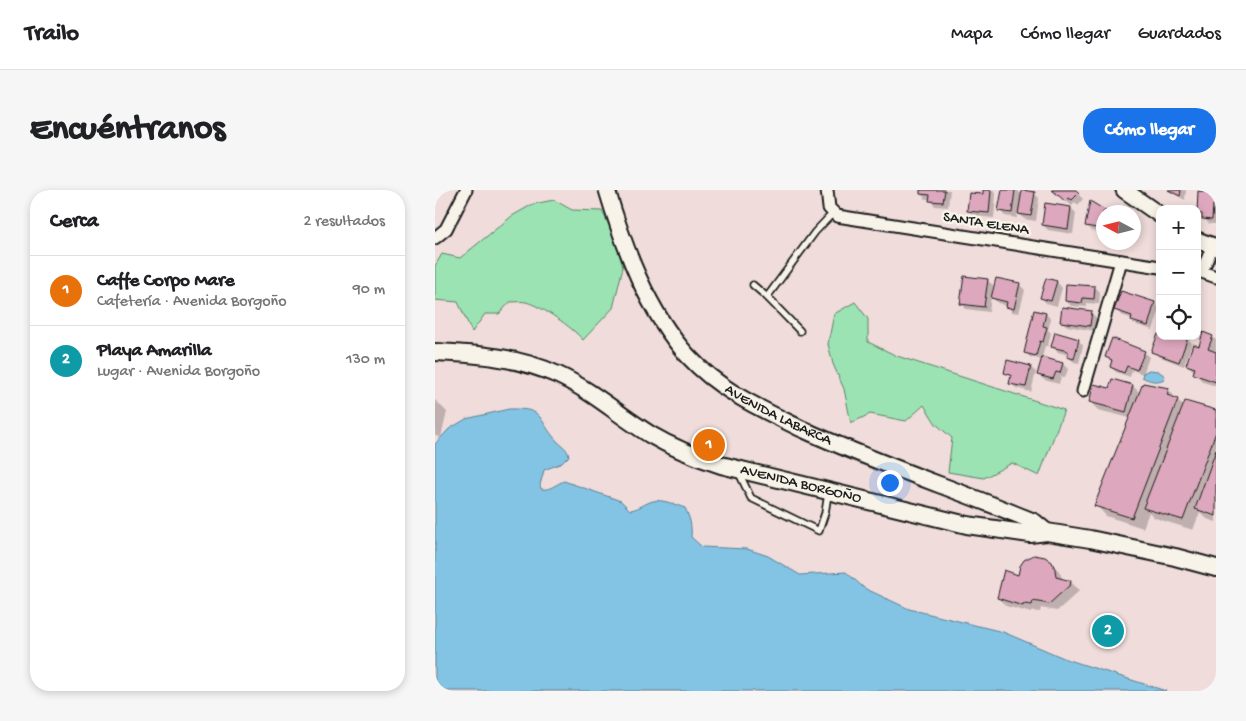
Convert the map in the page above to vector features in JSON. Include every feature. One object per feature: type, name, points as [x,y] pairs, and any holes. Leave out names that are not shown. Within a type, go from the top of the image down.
[{"type":"main road","name":"AVENIDA BORGOÑO","points":[[435,352],[495,356],[539,367],[579,386],[668,444],[706,460],[737,469],[967,525],[1030,534],[1047,532],[1133,547],[1216,568]]},
{"type":"street","points":[[435,238],[446,229],[466,190]]},
{"type":"street","name":"AVENIDA LABARCA","points":[[607,190],[620,232],[649,300],[661,320],[689,357],[723,387],[753,405],[827,440],[1035,522],[1047,532]]},
{"type":"street","points":[[827,190],[829,208],[833,213]]},
{"type":"street","points":[[1125,190],[1156,212]]},
{"type":"street","name":"SANTA ELENA","points":[[833,213],[843,217],[1156,266]]},
{"type":"street","points":[[1201,242],[1214,247],[1201,268]]},
{"type":"street","points":[[1083,391],[1121,261]]},
{"type":"street","points":[[1201,272],[1216,276]]},
{"type":"lane","points":[[767,297],[815,232],[833,213]]},
{"type":"lane","points":[[753,285],[800,331]]},
{"type":"lane","points":[[737,469],[751,498],[819,531],[825,513],[828,492]]},
{"type":"green space","points":[[554,200],[572,210],[602,211],[614,235],[623,267],[613,308],[583,340],[557,318],[541,308],[526,302],[510,302],[499,314],[485,314],[472,332],[458,302],[435,300],[435,266],[442,254],[460,258],[512,216],[533,204]]},
{"type":"green space","points":[[855,302],[868,319],[868,342],[897,356],[1064,410],[1039,476],[1012,463],[984,478],[948,472],[952,438],[936,424],[924,405],[906,421],[870,414],[851,423],[844,389],[833,364],[828,344],[834,314]]},
{"type":"water","points":[[1149,370],[1158,371],[1165,376],[1164,379],[1153,381],[1142,377],[1143,373]]},
{"type":"water","points":[[509,409],[529,410],[535,413],[568,453],[569,456],[562,463],[544,470],[540,485],[541,489],[550,488],[564,481],[621,501],[630,510],[653,501],[674,504],[685,508],[690,522],[691,537],[702,547],[747,549],[768,556],[800,575],[846,572],[864,588],[909,609],[1003,632],[1066,659],[1166,691],[435,691],[435,444],[449,429],[466,419]]},
{"type":"building","points":[[920,190],[945,190],[943,202],[929,201],[930,195],[920,194]]},
{"type":"building","points":[[983,190],[991,190],[989,213],[967,211],[969,193],[983,194]]},
{"type":"building","points":[[1002,190],[1015,190],[1012,213],[998,211]]},
{"type":"building","points":[[1022,190],[1035,192],[1031,216],[1018,214]]},
{"type":"building","points":[[1052,190],[1076,190],[1079,193],[1072,200],[1069,198],[1066,202]]},
{"type":"building","points":[[1168,190],[1181,190],[1180,196]]},
{"type":"building","points":[[1198,191],[1216,193],[1216,205],[1213,205],[1212,220],[1202,219],[1201,205],[1197,205]]},
{"type":"building","points":[[1090,201],[1097,205],[1096,228],[1085,226]]},
{"type":"building","points":[[1045,203],[1071,207],[1068,229],[1042,225]]},
{"type":"building","points":[[964,276],[988,279],[984,307],[960,304]]},
{"type":"building","points":[[996,278],[1020,283],[1014,309],[1006,307],[1007,302],[991,298]]},
{"type":"building","points":[[1046,278],[1057,281],[1051,301],[1040,298]]},
{"type":"building","points":[[1066,284],[1095,286],[1094,299],[1083,298],[1082,303],[1065,301]]},
{"type":"building","points":[[1121,291],[1155,302],[1148,326],[1131,321],[1132,316],[1114,310]]},
{"type":"building","points":[[1062,307],[1092,311],[1090,326],[1060,322]]},
{"type":"building","points":[[1034,310],[1046,313],[1043,326],[1047,327],[1043,342],[1040,341],[1036,356],[1024,353]]},
{"type":"building","points":[[1055,332],[1079,339],[1074,359],[1067,357],[1068,351],[1051,347]]},
{"type":"building","points":[[1203,332],[1213,336],[1208,349],[1216,352],[1216,382],[1193,374],[1195,368],[1186,365],[1193,344],[1199,346]]},
{"type":"building","points":[[1112,338],[1145,351],[1137,370],[1127,366],[1124,373],[1110,367],[1112,360],[1105,357]]},
{"type":"building","points":[[1156,339],[1187,340],[1179,362],[1151,352]]},
{"type":"building","points":[[1042,357],[1063,363],[1060,373],[1056,372],[1053,379],[1037,375]]},
{"type":"building","points":[[1007,360],[1031,366],[1026,387],[1009,384],[1011,375],[1004,373]]},
{"type":"building","points":[[1112,379],[1133,385],[1126,412],[1089,402],[1094,384],[1109,388]]},
{"type":"building","points":[[1143,383],[1169,388],[1167,395],[1178,399],[1132,518],[1094,506]]},
{"type":"building","points":[[1185,401],[1216,410],[1216,432],[1183,520],[1143,508]]},
{"type":"building","points":[[1216,450],[1216,516],[1195,509]]},
{"type":"building","points":[[1034,555],[1045,557],[1052,562],[1056,577],[1071,581],[1070,585],[1049,604],[1033,601],[1032,605],[1024,604],[1023,606],[997,598],[1004,570],[1018,575],[1024,560]]},
{"type":"place","name":"Caffe Corpo Mare","points":[[709,445]]},
{"type":"place","name":"Playa Amarilla","points":[[1108,631]]}]
